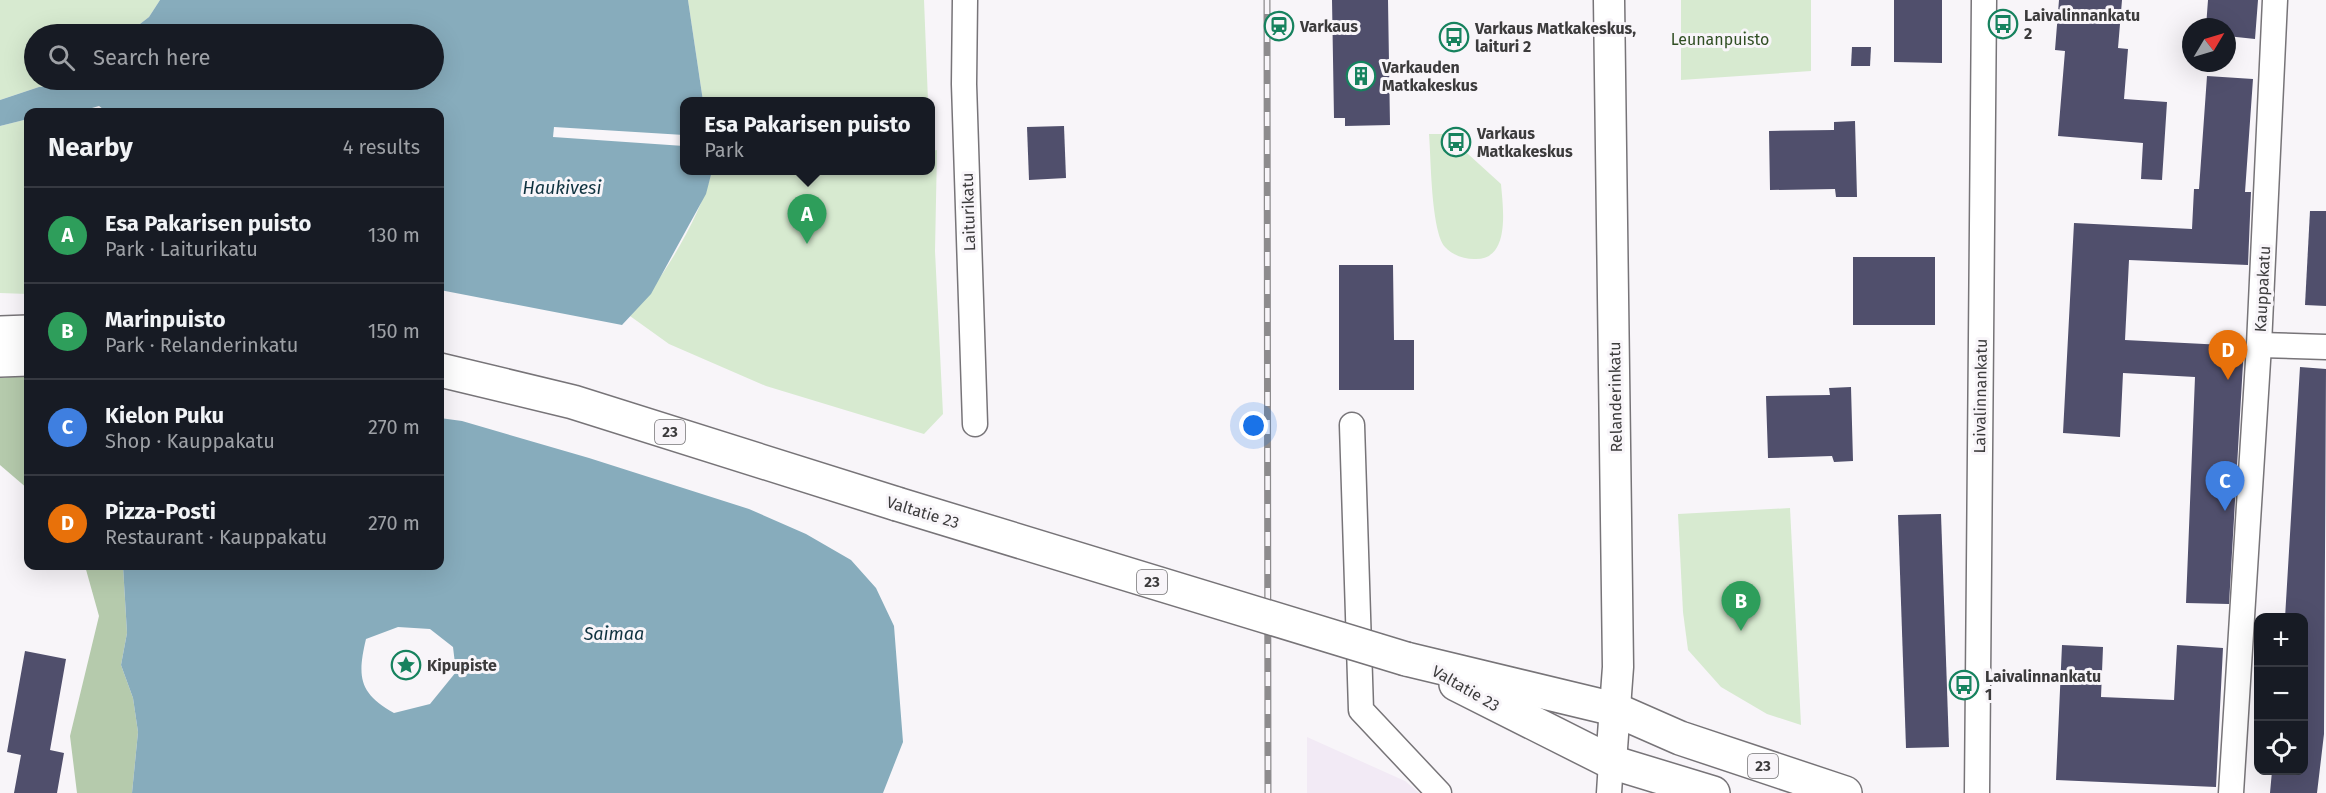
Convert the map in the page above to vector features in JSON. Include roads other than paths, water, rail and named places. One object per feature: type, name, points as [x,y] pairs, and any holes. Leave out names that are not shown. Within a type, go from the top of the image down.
[{"type":"highway","points":[[0,333],[24,332]]},
{"type":"highway","points":[[0,360],[24,359]]},
{"type":"highway","name":"Valtatie 23","points":[[444,371],[573,402],[897,504],[1417,662],[1614,709]]},
{"type":"highway","name":"Valtatie 23","points":[[1417,662],[1610,778]]},
{"type":"highway","name":"23","points":[[1614,709],[1680,738],[1845,793]]},
{"type":"highway","name":"23","points":[[1610,778],[1713,793]]},
{"type":"main road","name":"Relanderinkatu","points":[[1609,0],[1618,668],[1610,778]]},
{"type":"street","name":"Laiturikatu","points":[[965,0],[964,84],[975,424]]},
{"type":"street","name":"Laivalinnankatu","points":[[1977,793],[1984,0]]},
{"type":"street","name":"Kauppakatu","points":[[2231,793],[2259,345],[2275,0]]},
{"type":"street","points":[[2259,345],[2326,347]]},
{"type":"street","points":[[1352,425],[1361,710],[1439,793]]},
{"type":"water","name":"Haukivesi","points":[[160,0],[688,0],[702,97],[680,97],[680,175],[711,175],[706,194],[651,294],[622,325],[444,291],[444,108],[102,108],[99,106],[92,108],[24,108],[24,120],[0,126],[0,100],[30,90],[444,90],[444,24],[140,24],[149,17]]},
{"type":"water","name":"Saimaa","points":[[444,419],[462,421],[589,458],[749,509],[806,534],[851,560],[876,588],[894,626],[903,742],[883,793],[132,793],[138,732],[133,698],[121,665],[127,633],[123,570],[444,570]],"holes":[[[398,627],[430,629],[453,647],[456,672],[430,704],[394,713],[382,706],[367,691],[362,674],[366,639]]]},
{"type":"railway","points":[[1267,0],[1268,793]]},
{"type":"place","name":"Laivalinnankatu 2","points":[[2003,24]]},
{"type":"place","name":"Varkaus","points":[[1279,26]]},
{"type":"place","name":"Varkaus Matkakeskus, laituri 2","points":[[1454,37]]},
{"type":"place","name":"Varkauden Matkakeskus","points":[[1361,76]]},
{"type":"place","name":"Varkaus Matkakeskus","points":[[1456,142]]},
{"type":"place","name":"Esa Pakarisen puisto","points":[[807,244]]},
{"type":"place","name":"Pizza-Posti","points":[[2228,380]]},
{"type":"place","name":"Kielon Puku","points":[[2225,511]]},
{"type":"place","name":"Marinpuisto","points":[[1741,631]]},
{"type":"place","name":"Kipupiste","points":[[406,665]]},
{"type":"place","name":"Laivalinnankatu 1","points":[[1964,685]]},
{"type":"park label","name":"Leunanpuisto","points":[[1720,39]]}]
